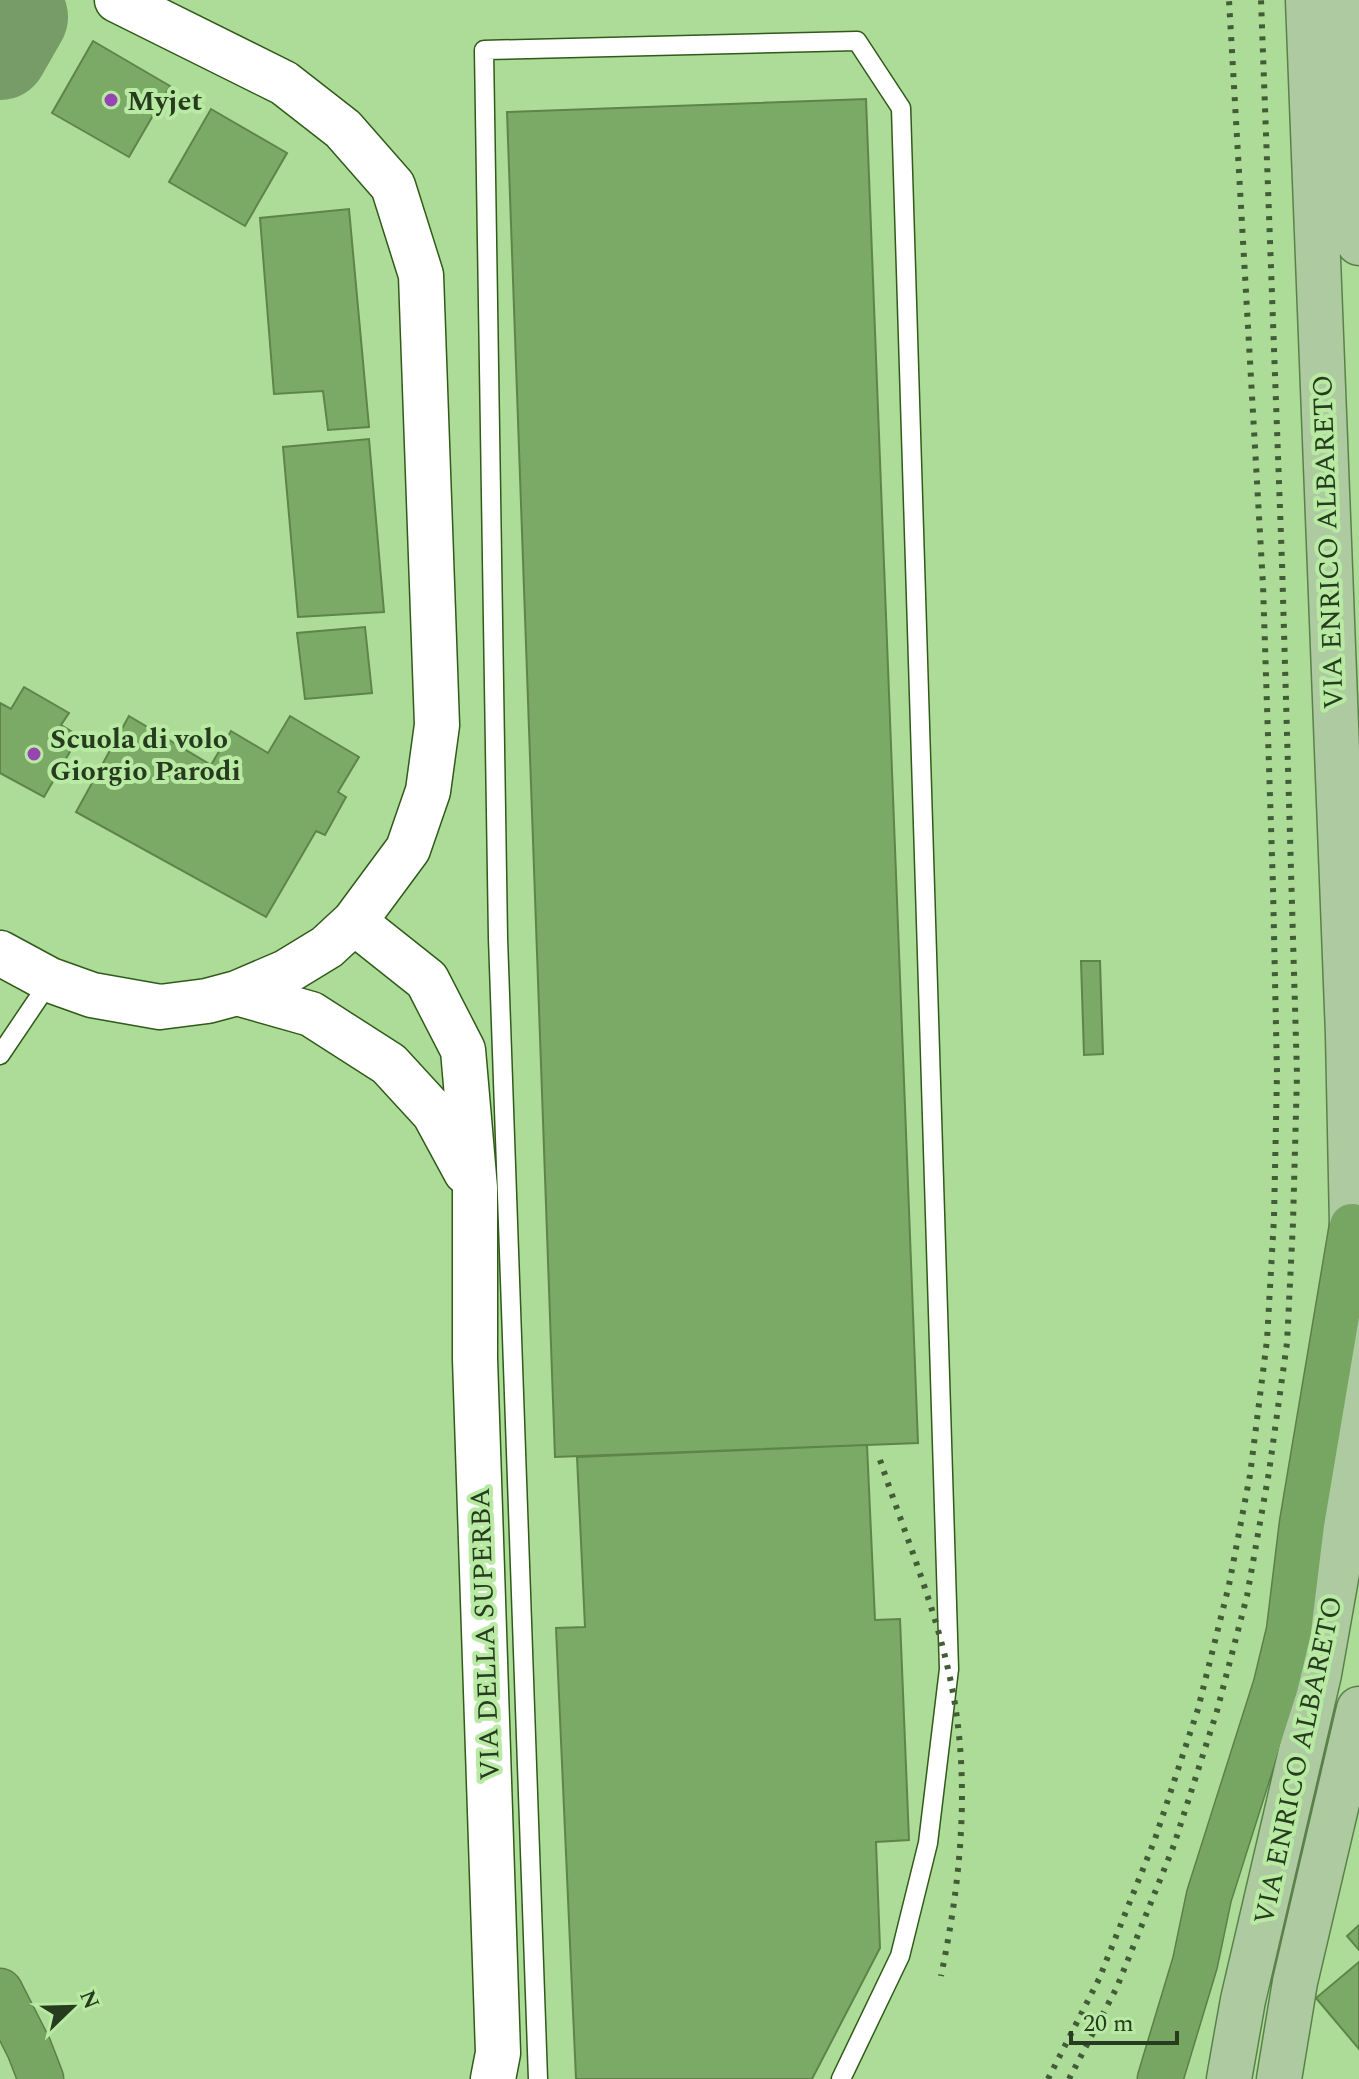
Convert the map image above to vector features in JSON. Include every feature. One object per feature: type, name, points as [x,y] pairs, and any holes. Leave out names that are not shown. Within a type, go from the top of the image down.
[{"type":"highway","points":[[1160,2079],[1195,1963],[1209,1896],[1276,1685],[1289,1631],[1302,1524],[1352,1226]]},
{"type":"highway","points":[[1182,2079],[1195,1963]]},
{"type":"highway","points":[[0,1991],[41,2079]]},
{"type":"main road","name":"VIA ENRICO ALBARETO","points":[[1308,0],[1336,49],[1359,243]]},
{"type":"main road","name":"VIA ENRICO ALBARETO","points":[[1229,2079],[1243,2000],[1319,1674],[1339,1561],[1351,1383],[1352,1226],[1336,49],[1350,0]]},
{"type":"main road","name":"VIA ENRICO ALBARETO","points":[[1279,2079],[1295,1982],[1359,1709]]},
{"type":"street","points":[[0,953],[50,980],[92,995],[160,1007],[207,1001],[237,993],[286,972],[327,947],[354,922],[408,849],[428,791],[437,725],[421,275],[393,186],[343,129],[284,83],[117,0]]},
{"type":"street","name":"VIA DELLA SUPERBA","points":[[354,922],[427,980],[463,1050],[475,1188],[475,1359],[498,2053],[493,2079]]},
{"type":"street","name":"VIA DELLA SUPERBA","points":[[237,993],[311,1014],[389,1064],[434,1113],[475,1188]]},
{"type":"street","points":[[418,1096],[436,1076],[449,1021]]},
{"type":"lane","points":[[538,2079],[498,938],[484,50],[857,41],[901,108],[949,1669],[928,1843],[900,1956],[841,2079]]},
{"type":"lane","points":[[0,1055],[50,980]]},
{"type":"building","name":"Myjet","points":[[93,41],[170,86],[129,157],[52,113]]},
{"type":"building","points":[[866,99],[918,1443],[555,1457],[507,112]]},
{"type":"building","points":[[211,109],[287,153],[245,226],[169,182]]},
{"type":"building","points":[[349,209],[369,427],[328,430],[323,391],[274,394],[260,218]]},
{"type":"building","points":[[369,439],[384,612],[298,617],[283,447]]},
{"type":"building","points":[[365,627],[372,693],[305,699],[297,633]]},
{"type":"building","name":"Scuola di volo Giorgio Parodi","points":[[24,687],[69,713],[61,725],[79,736],[44,797],[0,773],[0,703],[11,709]]},
{"type":"building","points":[[129,716],[211,765],[231,731],[268,753],[290,716],[359,757],[338,792],[346,797],[325,835],[316,831],[266,917],[76,812]]},
{"type":"building","points":[[1081,961],[1100,961],[1103,1054],[1084,1055]]},
{"type":"building","points":[[867,1445],[875,1620],[900,1619],[909,1840],[876,1842],[880,1948],[812,2079],[576,2079],[556,1628],[585,1627],[577,1457]]},
{"type":"building","points":[[1359,1925],[1359,1950],[1347,1936]]},
{"type":"building","points":[[1359,1962],[1359,2049],[1316,1998]]},
{"type":"taxiway","points":[[0,52],[20,17]]},
{"type":"railway","points":[[1048,2079],[1099,1979],[1155,1839],[1198,1709],[1229,1585],[1250,1475],[1267,1340],[1274,1218],[1277,1073],[1273,887],[1263,585],[1229,0]]},
{"type":"railway","points":[[1069,2079],[1117,1987],[1174,1845],[1217,1711],[1247,1596],[1287,1343],[1297,1075],[1261,0]]},
{"type":"railway","points":[[880,1460],[934,1616],[948,1669],[960,1746],[959,1861],[941,1976]]},
{"type":"place","name":"Myjet","points":[[111,100]]},
{"type":"place","name":"Scuola di volo Giorgio Parodi","points":[[34,754]]}]
